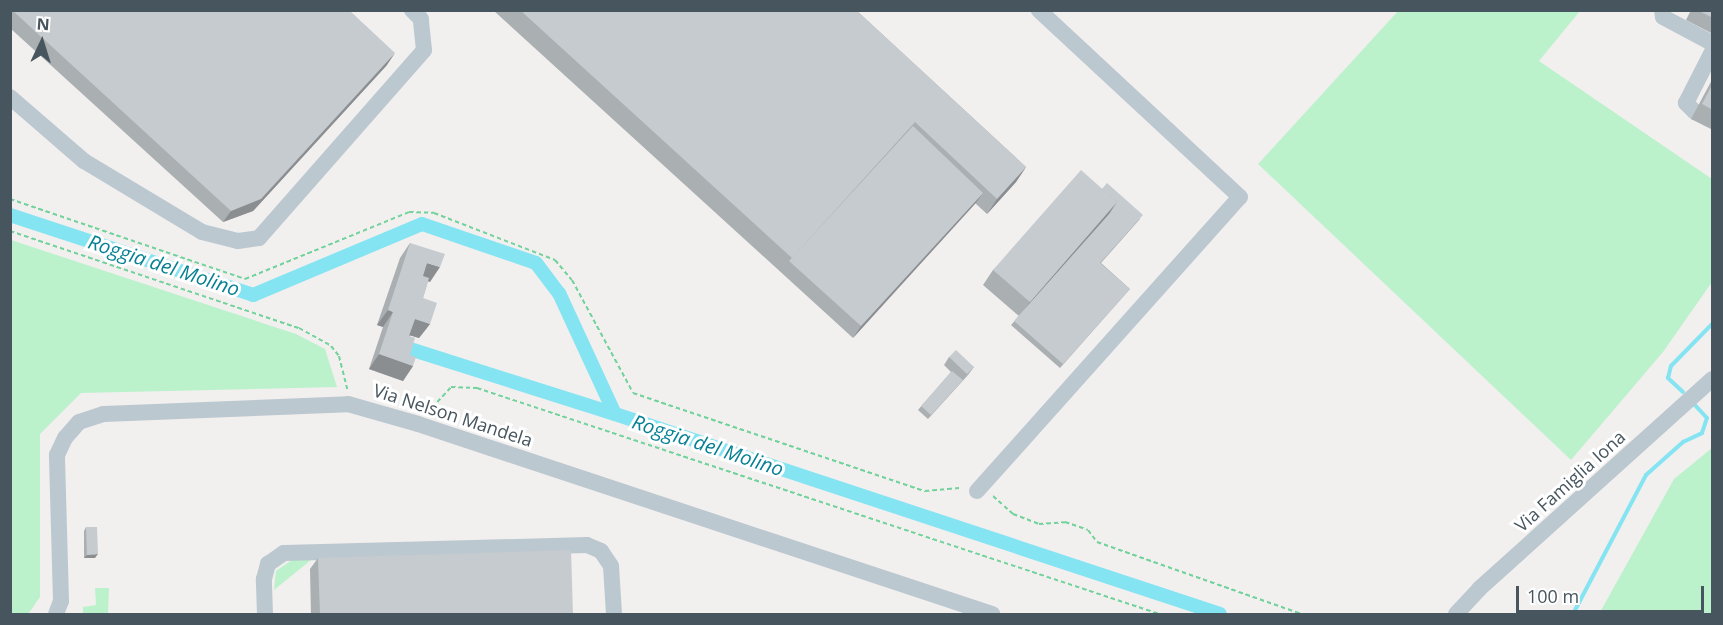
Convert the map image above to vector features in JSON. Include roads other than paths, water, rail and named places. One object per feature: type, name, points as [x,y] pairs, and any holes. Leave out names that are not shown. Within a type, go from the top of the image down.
[{"type":"street","points":[[10,97],[84,161],[202,232],[238,241],[259,238],[424,50],[421,19],[412,10]]},
{"type":"street","points":[[977,491],[1240,197],[1039,10]]},
{"type":"street","points":[[1662,10],[1663,17],[1713,43]]},
{"type":"street","points":[[1695,112],[1686,103],[1713,52]]},
{"type":"street","name":"Via Famiglia Iona","points":[[1456,615],[1479,589],[1713,379]]},
{"type":"street","name":"Via Nelson Mandela","points":[[56,615],[61,601],[57,455],[65,438],[79,422],[104,414],[360,406],[992,615]]},
{"type":"street","points":[[265,615],[264,579],[268,564],[284,553],[587,545],[602,551],[610,566],[614,615]]},
{"type":"waterway","name":"Roggia del Molino","points":[[10,215],[253,295],[422,224],[536,263],[559,293],[615,414],[1220,614]]},
{"type":"waterway","points":[[1683,392],[1668,378],[1671,366],[1712,324]]},
{"type":"waterway","points":[[410,349],[615,414]]},
{"type":"waterway","points":[[1573,614],[1646,475],[1683,442],[1702,433],[1707,418],[1695,405]]}]
